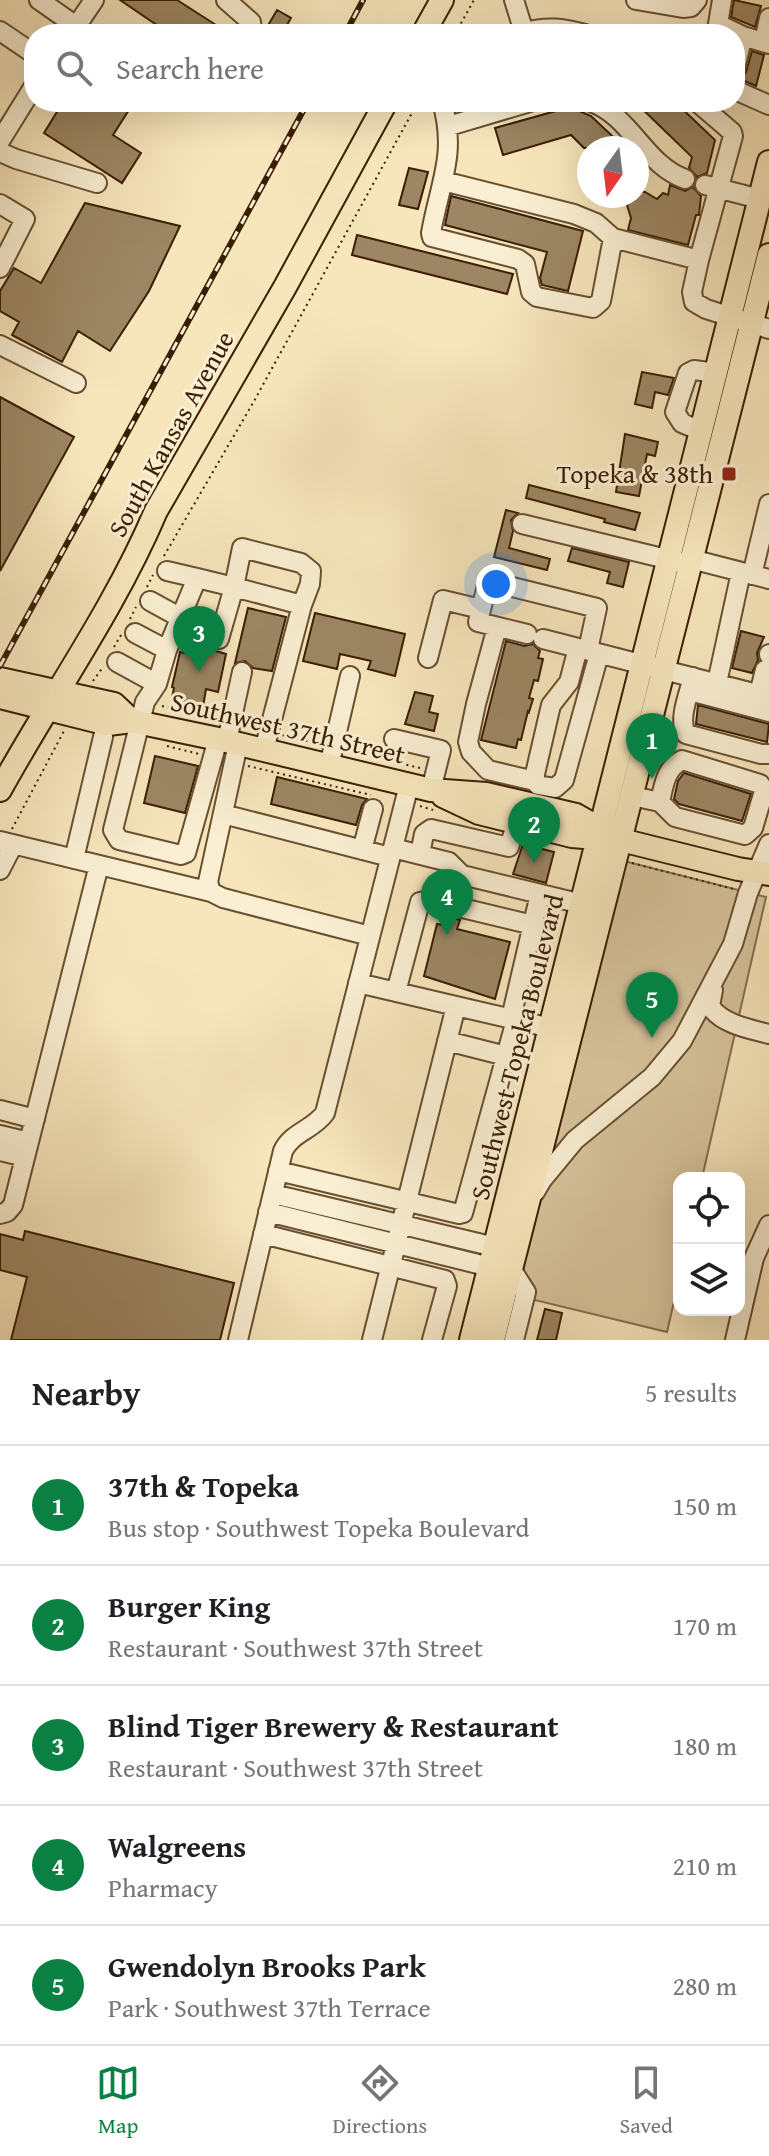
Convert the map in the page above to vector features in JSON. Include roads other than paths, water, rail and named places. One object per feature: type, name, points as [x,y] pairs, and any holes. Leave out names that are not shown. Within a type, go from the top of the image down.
[{"type":"main road","points":[[429,24],[442,0]]},
{"type":"main road","name":"South Kansas Avenue","points":[[0,790],[141,546],[156,511],[285,287],[381,112]]},
{"type":"main road","name":"Southwest Topeka Boulevard","points":[[683,561],[701,431],[716,373],[750,323],[760,199],[769,162]]},
{"type":"main road","name":"Southwest Topeka Boulevard","points":[[493,1340],[497,1261],[528,1205],[607,836],[769,255]]},
{"type":"main road","name":"Southwest Topeka Boulevard","points":[[471,1340],[497,1261],[582,904],[607,836],[632,796],[644,748],[653,667]]},
{"type":"main road","name":"Southwest 37th Street","points":[[8,690],[54,700],[108,724],[135,722],[484,804],[576,815],[607,836]]},
{"type":"main road","name":"Southwest 37th Street","points":[[54,700],[85,697],[114,704],[135,722]]},
{"type":"main road","name":"Southwest 37th Street","points":[[484,804],[517,822],[572,836],[607,836],[763,872]]},
{"type":"street","points":[[39,0],[67,24]]},
{"type":"street","points":[[78,24],[94,0]]},
{"type":"street","points":[[226,0],[251,24]]},
{"type":"street","points":[[514,0],[521,24]]},
{"type":"street","points":[[636,0],[683,8],[691,7],[697,0]]},
{"type":"street","points":[[718,24],[722,0]]},
{"type":"street","points":[[745,37],[766,43],[769,18]]},
{"type":"street","points":[[0,31],[24,47]]},
{"type":"street","points":[[745,94],[769,105]]},
{"type":"street","points":[[0,141],[24,102]]},
{"type":"street","points":[[445,112],[449,126],[446,172],[437,199],[432,237],[518,259],[525,264],[531,292],[537,297],[593,308],[601,301],[613,238]]},
{"type":"street","points":[[449,126],[496,112]]},
{"type":"street","points":[[611,112],[670,174],[685,179]]},
{"type":"street","points":[[709,112],[732,132],[712,187],[692,292],[698,306],[750,323]]},
{"type":"street","points":[[0,152],[97,183]]},
{"type":"street","points":[[443,181],[574,214],[596,223],[613,238],[698,266]]},
{"type":"street","points":[[712,187],[760,199]]},
{"type":"street","points":[[0,204],[25,219],[0,268]]},
{"type":"street","points":[[0,345],[76,383]]},
{"type":"street","points":[[717,683],[754,575],[769,504]]},
{"type":"street","points":[[522,524],[754,575]]},
{"type":"street","points":[[145,598],[179,624],[219,639],[242,548],[301,563],[311,571],[264,750]]},
{"type":"street","points":[[160,570],[302,605]]},
{"type":"street","points":[[197,578],[167,650],[157,684],[135,722],[113,830],[119,840],[181,855],[188,849],[228,742]]},
{"type":"street","points":[[497,627],[468,742],[471,752],[488,770],[555,788],[564,780],[588,651],[597,608],[488,581],[478,622],[535,636],[588,651],[653,667],[769,712]]},
{"type":"street","points":[[428,658],[443,600],[481,609]]},
{"type":"street","points":[[135,633],[167,650]]},
{"type":"street","points":[[535,781],[551,705],[588,651]]},
{"type":"street","points":[[692,684],[717,683],[764,695],[768,660]]},
{"type":"street","points":[[110,661],[157,684]]},
{"type":"street","points":[[211,892],[208,882],[223,814],[228,742],[242,672]]},
{"type":"street","points":[[329,766],[350,676]]},
{"type":"street","points":[[692,684],[683,724],[686,734],[769,754]]},
{"type":"street","points":[[74,859],[103,737]]},
{"type":"street","points":[[394,739],[441,750],[431,790]]},
{"type":"street","points":[[644,748],[673,765]]},
{"type":"street","points":[[632,796],[660,802],[675,817],[745,835],[753,828],[766,791],[760,784],[682,760],[673,765],[667,774],[660,802]]},
{"type":"street","points":[[484,804],[488,770]]},
{"type":"street","points":[[238,1340],[287,1142],[313,1126],[325,1113],[409,785]]},
{"type":"street","points":[[362,850],[373,809]]},
{"type":"street","points":[[223,814],[362,850],[420,854],[449,862],[462,875],[582,904]]},
{"type":"street","points":[[420,854],[427,830],[505,848],[512,843],[517,822]]},
{"type":"street","points":[[701,860],[709,826]]},
{"type":"street","points":[[0,870],[6,843],[211,892],[223,898],[370,936]]},
{"type":"street","points":[[528,1205],[542,1180],[575,1140],[652,1077],[693,1024],[733,944],[763,872],[769,844]]},
{"type":"street","points":[[0,1214],[13,1205],[99,865]]},
{"type":"street","points":[[278,1171],[463,1213],[506,1056],[540,894]]},
{"type":"street","points":[[396,992],[420,902],[429,900],[533,925]]},
{"type":"street","points":[[715,980],[710,1006],[713,1012],[747,1028],[769,1034]]},
{"type":"street","points":[[358,983],[551,1028]]},
{"type":"street","points":[[372,1340],[456,1006]]},
{"type":"street","points":[[693,1024],[747,1028]]},
{"type":"street","points":[[447,1041],[506,1056]]},
{"type":"street","points":[[0,1110],[35,1119]]},
{"type":"street","points":[[0,1135],[27,1149]]},
{"type":"street","points":[[0,1151],[27,1149]]},
{"type":"street","points":[[0,1175],[19,1180]]},
{"type":"street","points":[[271,1203],[497,1261],[526,1292],[514,1340]]},
{"type":"street","points":[[735,1340],[754,1258],[769,1225]]},
{"type":"street","points":[[263,1234],[445,1280],[447,1286],[432,1340]]},
{"type":"railway","points":[[350,24],[363,0]]},
{"type":"railway","points":[[0,666],[303,112]]},
{"type":"place","name":"Topeka & 38th","points":[[729,474]]},
{"type":"place","name":"Blind Tiger Brewery & Restaurant","points":[[199,672]]},
{"type":"place","name":"37th & Topeka","points":[[652,779]]},
{"type":"place","name":"Burger King","points":[[534,863]]},
{"type":"place","name":"Walgreens","points":[[447,935]]},
{"type":"place","name":"Gwendolyn Brooks Park","points":[[652,1038]]}]
